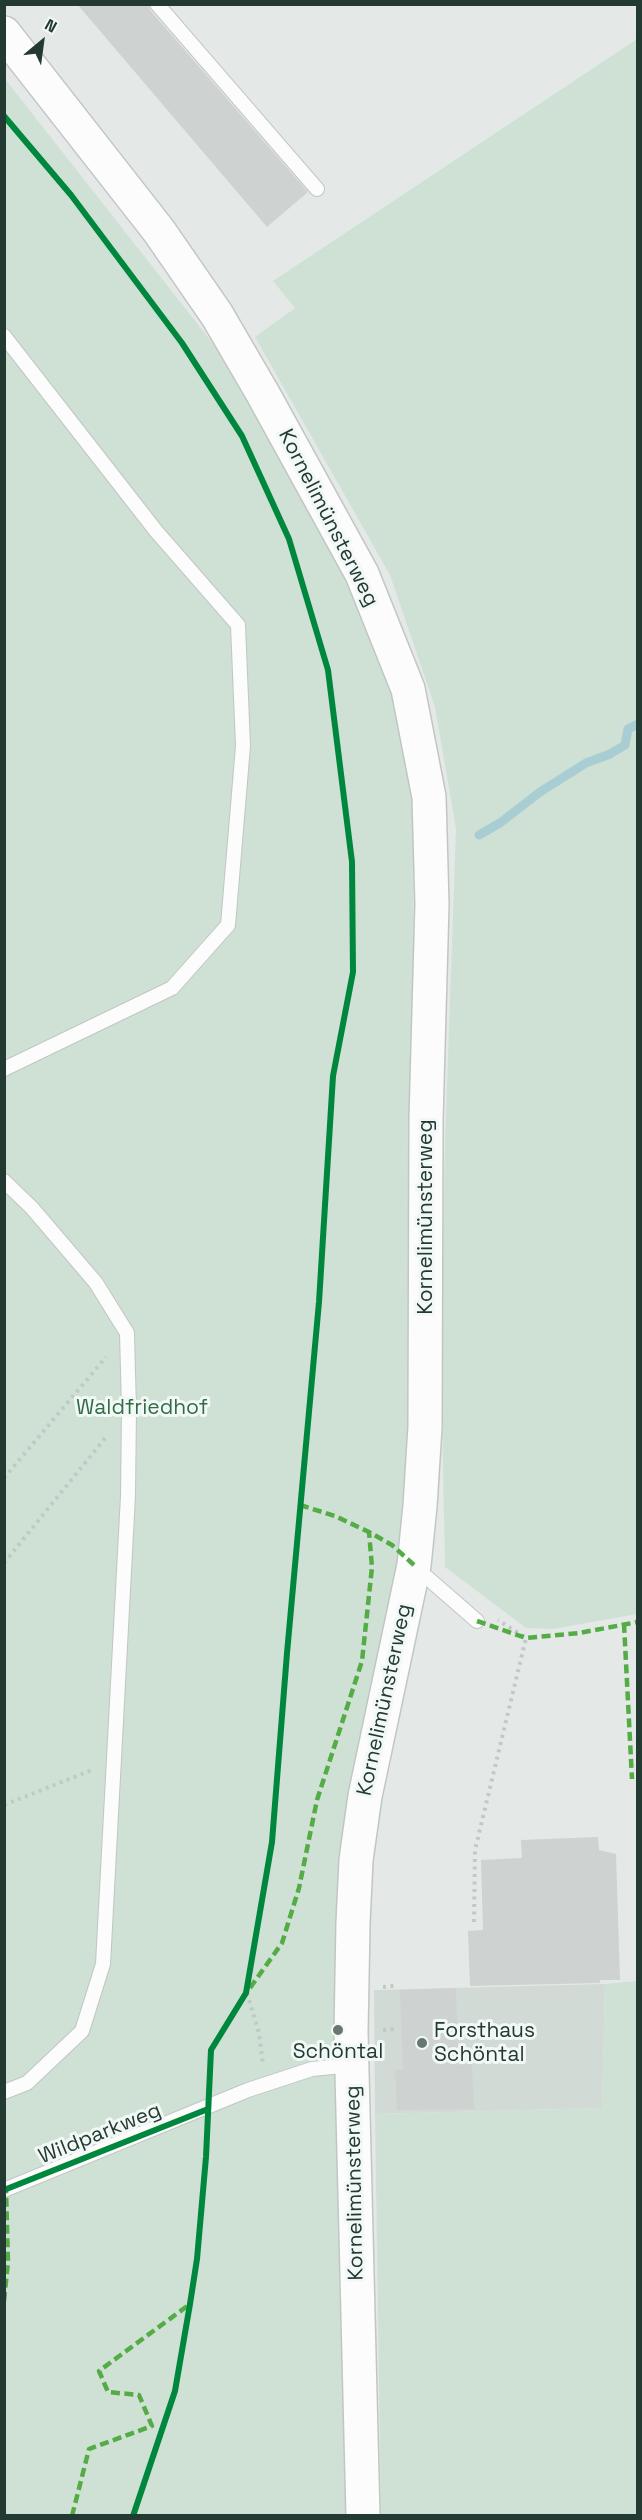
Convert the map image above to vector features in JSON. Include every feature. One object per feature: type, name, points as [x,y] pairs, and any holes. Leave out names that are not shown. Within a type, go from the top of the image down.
[{"type":"street","name":"Kornelimünsterweg","points":[[4,33],[159,231],[217,315],[362,574],[408,689],[429,797],[432,904],[426,1119],[425,1427],[420,1506],[414,1565],[364,1796],[356,1860],[352,2065],[363,2516]]},
{"type":"lane","points":[[157,4],[316,189]]},
{"type":"lane","points":[[4,336],[156,531],[238,625],[243,746],[228,925],[172,988],[4,1069]]},
{"type":"lane","points":[[4,1181],[32,1208],[96,1283],[127,1333],[129,1409],[128,1496],[103,1964],[82,2031],[27,2083],[4,2092]]},
{"type":"lane","points":[[414,1565],[477,1621]]},
{"type":"lane","name":"Wildparkweg","points":[[4,2190],[266,2085],[312,2070],[352,2065]]},
{"type":"path","points":[[4,116],[71,195],[182,343],[242,436],[289,538],[328,670],[352,862],[353,972],[333,1076],[320,1302],[289,1630],[273,1842],[246,1993],[211,2050],[208,2109]]},
{"type":"path","points":[[4,1478],[127,1333]]},
{"type":"path","points":[[4,1563],[129,1409]]},
{"type":"path","points":[[474,1922],[475,1850],[526,1638],[496,1618]]},
{"type":"path","points":[[4,1805],[112,1762]]},
{"type":"path","points":[[246,1993],[259,2033],[266,2085]]},
{"type":"shaded area","points":[[605,1984],[602,2108],[375,2114],[374,1990]]},
{"type":"green space","points":[[637,39],[637,1614],[553,1629],[526,1628],[445,1567],[441,1364],[445,1142],[456,829],[435,707],[390,575],[255,337],[295,308],[273,281]]},
{"type":"green space","name":"Waldfriedhof","points":[[5,79],[225,359],[344,574],[391,690],[413,798],[416,1404],[404,1550],[340,1940],[339,2285],[349,2515],[5,2515]]},
{"type":"green space","points":[[637,1981],[637,2515],[381,2515],[375,2114],[602,2108],[605,1984]]},
{"type":"building","points":[[77,4],[148,4],[150,10],[308,192],[267,227]]},
{"type":"building","points":[[598,1837],[599,1850],[616,1854],[620,1980],[600,1980],[600,1983],[470,1986],[468,1931],[483,1930],[481,1860],[522,1858],[521,1840]]},
{"type":"building","name":"Forsthaus Schöntal","points":[[456,1988],[458,2065],[472,2064],[474,2109],[397,2110],[395,2070],[403,2070],[400,1990]]},
{"type":"waterway","points":[[479,835],[586,763],[610,754],[625,745],[628,729],[638,724]]},
{"type":"marked path","points":[[300,1505],[335,1516],[369,1532],[392,1545],[414,1565]]},
{"type":"marked path","points":[[250,1988],[282,1943],[299,1888],[317,1800],[362,1661],[372,1567],[369,1532]]},
{"type":"marked path","points":[[477,1621],[526,1638],[579,1633],[638,1622]]},
{"type":"marked path","points":[[624,1624],[632,1779]]},
{"type":"marked path","points":[[4,2301],[8,2262],[6,2190]]},
{"type":"marked path","points":[[72,2516],[89,2449],[152,2426],[139,2395],[108,2392],[99,2371],[190,2304]]},
{"type":"cycle path","points":[[4,116],[71,195],[182,343],[242,436],[289,539],[328,670],[352,862],[353,972],[333,1076],[319,1302],[272,1842],[246,1993],[211,2050],[206,2157],[197,2259],[190,2304],[175,2391],[133,2516]]},
{"type":"cycle path","points":[[4,2190],[208,2109]]},
{"type":"place","name":"Schöntal","points":[[338,2030]]},
{"type":"place","name":"Forsthaus Schöntal","points":[[422,2043]]}]
